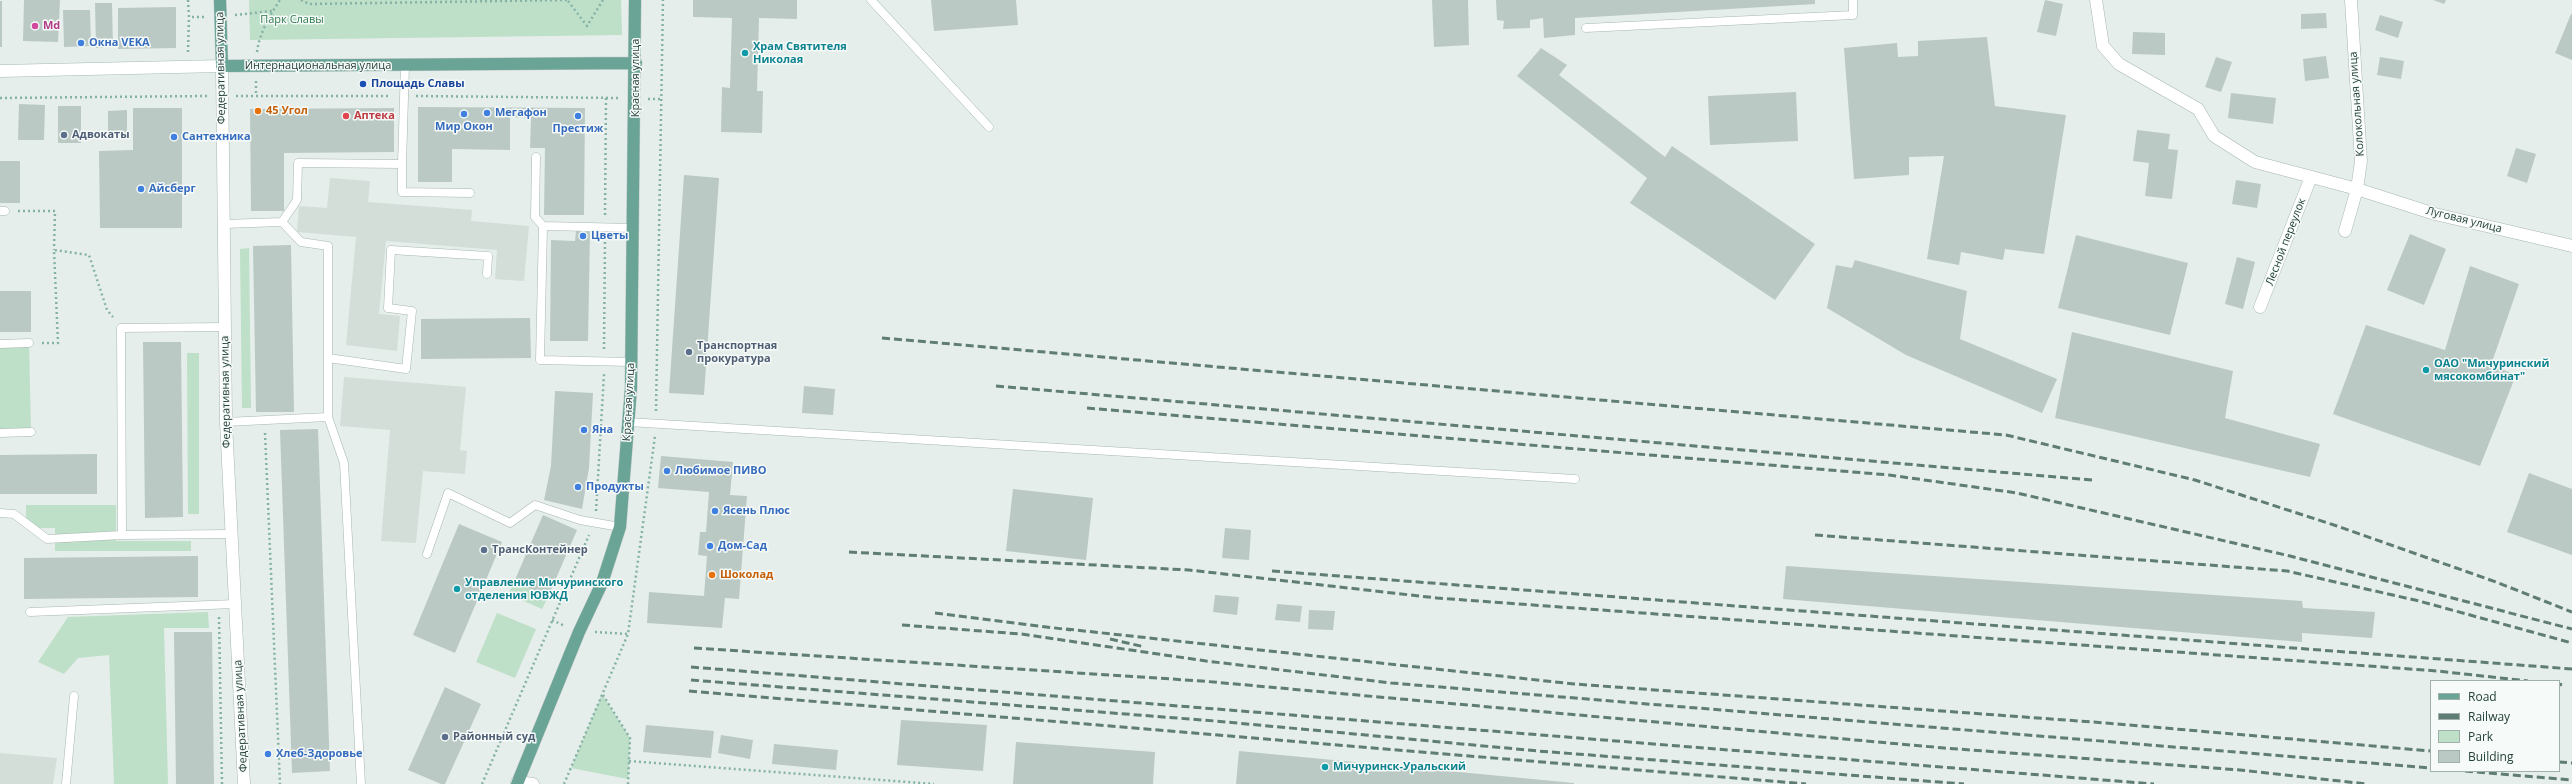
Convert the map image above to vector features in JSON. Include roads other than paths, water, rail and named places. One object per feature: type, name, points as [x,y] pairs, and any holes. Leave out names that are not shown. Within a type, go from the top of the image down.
[{"type":"main road","name":"Федеративная улица","points":[[220,0],[222,66]]},
{"type":"main road","name":"Красная улица","points":[[517,783],[579,632],[602,583],[620,526],[631,362],[636,98],[635,0]]},
{"type":"main road","name":"Интернациональная улица","points":[[222,66],[636,63]]},
{"type":"street","points":[[2096,0],[2103,46],[2119,64],[2198,109],[2214,136],[2255,162],[2357,188]]},
{"type":"street","name":"Колокольная улица","points":[[2345,231],[2357,188],[2361,162],[2350,0]]},
{"type":"street","name":"Интернациональная улица","points":[[0,71],[222,66]]},
{"type":"street","name":"Федеративная улица","points":[[222,66],[226,422],[244,784]]},
{"type":"street","name":"Лесной переулок","points":[[2260,307],[2311,177]]},
{"type":"street","name":"Луговая улица","points":[[2357,188],[2435,214],[2572,246]]},
{"type":"street","points":[[517,783],[533,784]]},
{"type":"lane","points":[[871,0],[989,127]]},
{"type":"lane","points":[[1586,28],[1854,15],[1853,0]]},
{"type":"lane","points":[[405,65],[402,192],[470,193]]},
{"type":"lane","points":[[536,157],[535,217],[543,226],[540,360],[631,362]]},
{"type":"lane","points":[[282,222],[297,200],[298,163],[402,164]]},
{"type":"lane","points":[[224,224],[282,222],[301,242],[328,246],[328,417],[344,463],[361,784]]},
{"type":"lane","points":[[543,226],[634,228]]},
{"type":"lane","points":[[328,358],[406,369],[412,311],[388,308],[391,250],[488,256],[487,274]]},
{"type":"lane","points":[[122,535],[121,328],[225,327]]},
{"type":"lane","points":[[0,344],[29,343]]},
{"type":"lane","points":[[226,422],[328,417]]},
{"type":"lane","points":[[628,422],[1575,479]]},
{"type":"lane","points":[[0,433],[32,432]]},
{"type":"lane","points":[[427,554],[448,493],[510,523],[535,505],[595,522],[620,526]]},
{"type":"lane","points":[[0,513],[14,514],[47,539],[122,535],[232,534]]},
{"type":"lane","points":[[30,612],[235,604]]},
{"type":"lane","points":[[66,784],[74,696]]},
{"type":"railway","points":[[882,338],[2006,435],[2195,480],[2337,526],[2496,582],[2572,612]]},
{"type":"railway","points":[[996,386],[2092,480]]},
{"type":"railway","points":[[1087,408],[1889,475],[2017,493],[2290,556],[2572,629]]},
{"type":"railway","points":[[1815,535],[2287,571],[2419,601],[2572,643]]},
{"type":"railway","points":[[849,552],[1189,570],[1437,598],[2437,671],[2519,680]]},
{"type":"railway","points":[[1272,571],[2572,669]]},
{"type":"railway","points":[[935,613],[1071,630]]},
{"type":"railway","points":[[902,625],[1021,634],[1206,661],[1391,683],[2430,768]]},
{"type":"railway","points":[[1066,629],[1574,684],[2106,723],[2430,751]]},
{"type":"railway","points":[[1110,639],[1145,647]]},
{"type":"railway","points":[[694,648],[1202,681],[1944,748],[2240,770],[2367,784]]},
{"type":"railway","points":[[691,667],[2154,784]]},
{"type":"railway","points":[[691,680],[1215,721],[1538,751],[1964,784]]},
{"type":"railway","points":[[689,691],[1806,784]]},
{"type":"railway","points":[[2560,762],[2572,763]]},
{"type":"railway","points":[[2477,772],[2572,780]]},
{"type":"place","name":"Md","points":[[35,26]]},
{"type":"place","name":"Окна VEKA","points":[[81,43]]},
{"type":"place","name":"Храм Святителя Николая","points":[[745,53]]},
{"type":"place","name":"Площадь Славы","points":[[363,84]]},
{"type":"place","name":"45 Угол","points":[[258,111]]},
{"type":"place","name":"Мегафон","points":[[487,113]]},
{"type":"place","name":"Мир Окон","points":[[464,114]]},
{"type":"place","name":"Аптека","points":[[346,116]]},
{"type":"place","name":"Престиж","points":[[578,116]]},
{"type":"place","name":"Адвокаты","points":[[64,135]]},
{"type":"place","name":"Сантехника","points":[[174,137]]},
{"type":"place","name":"Айсберг","points":[[141,189]]},
{"type":"place","name":"Цветы","points":[[583,236]]},
{"type":"place","name":"Транспортная прокуратура","points":[[689,352]]},
{"type":"place","name":"ОАО \"Мичуринский мясокомбинат\"","points":[[2426,370]]},
{"type":"place","name":"Яна","points":[[584,430]]},
{"type":"place","name":"Любимое ПИВО","points":[[667,471]]},
{"type":"place","name":"Продукты","points":[[578,487]]},
{"type":"place","name":"Ясень Плюс","points":[[715,511]]},
{"type":"place","name":"Дом-Сад","points":[[710,546]]},
{"type":"place","name":"ТрансКонтейнер","points":[[484,550]]},
{"type":"place","name":"Шоколад","points":[[712,575]]},
{"type":"place","name":"Управление Мичуринского отделения ЮВЖД","points":[[457,589]]},
{"type":"place","name":"Районный суд","points":[[445,737]]},
{"type":"place","name":"Хлеб-Здоровье","points":[[268,754]]},
{"type":"place","name":"Мичуринск-Уральский","points":[[1325,767]]},
{"type":"park label","name":"Парк Славы","points":[[292,20]]}]
